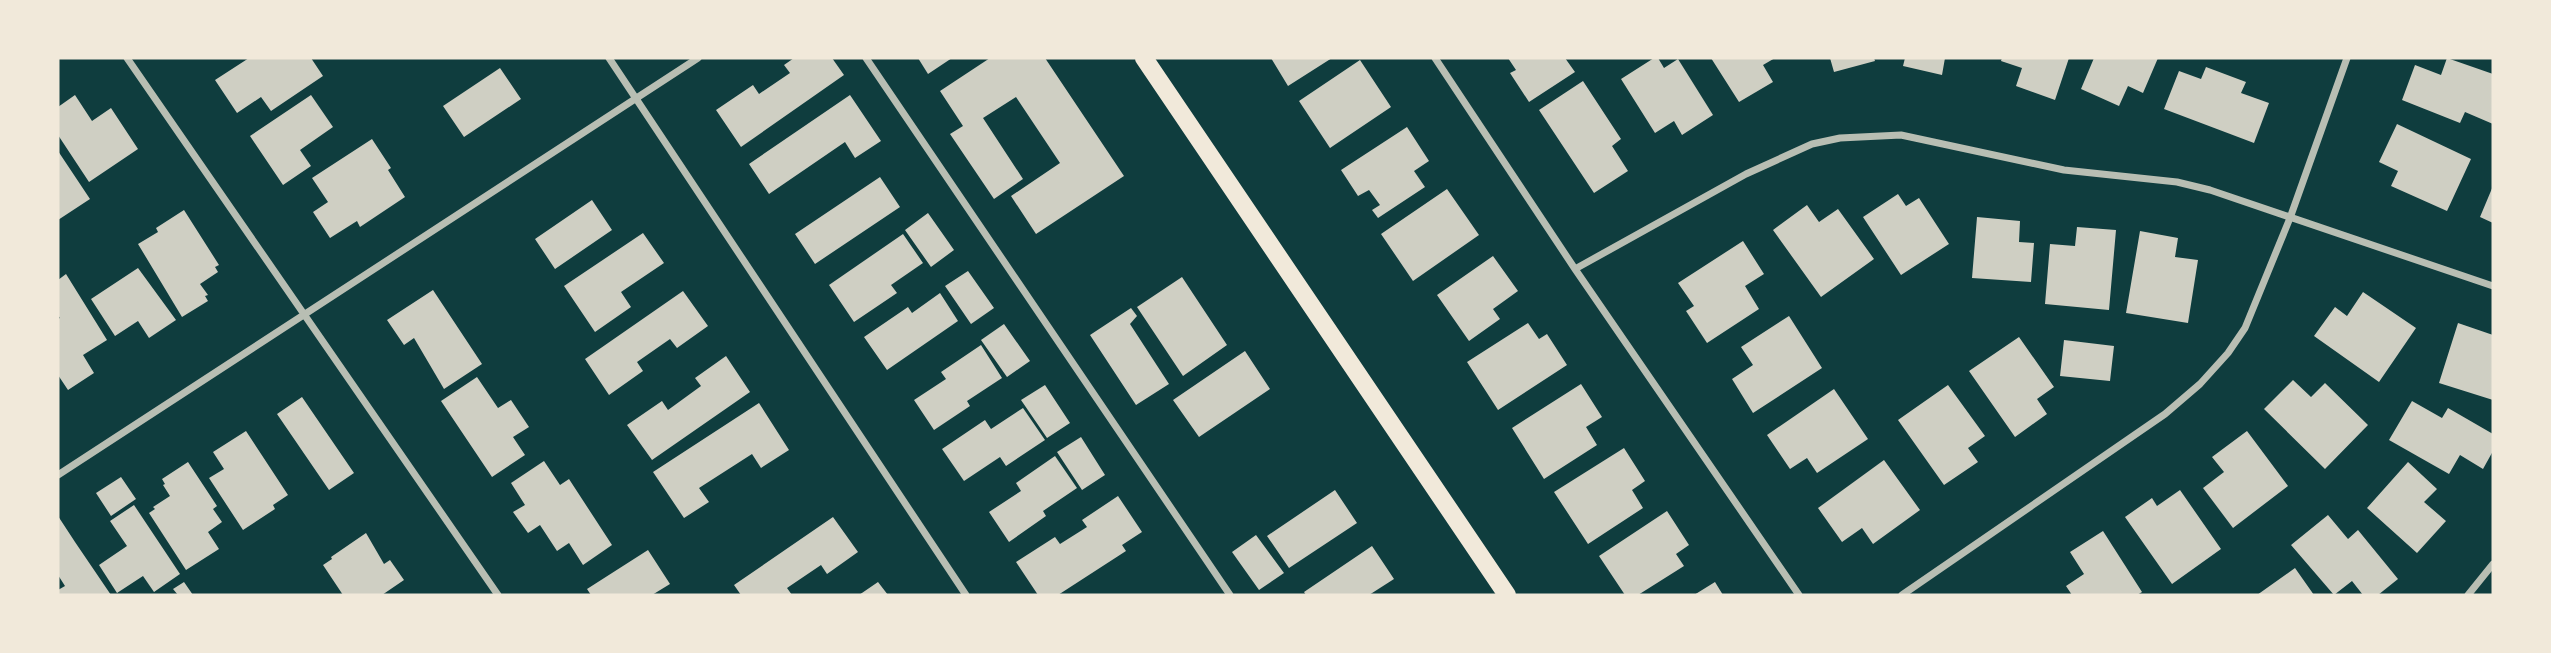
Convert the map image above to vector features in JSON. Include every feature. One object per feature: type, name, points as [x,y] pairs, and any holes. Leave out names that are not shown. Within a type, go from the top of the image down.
[{"type":"main road","points":[[1144,58],[1507,595]]},
{"type":"street","points":[[127,58],[498,595]]},
{"type":"street","points":[[609,58],[966,595]]},
{"type":"street","points":[[58,475],[698,58]]},
{"type":"street","points":[[866,58],[1230,595]]},
{"type":"street","points":[[1435,58],[1575,269],[1799,595]]},
{"type":"street","points":[[1902,595],[2165,414],[2200,384],[2228,353],[2245,328],[2290,218],[2347,58]]},
{"type":"street","points":[[1575,269],[1746,174],[1812,144],[1840,138],[1901,135],[2064,170],[2176,182],[2210,190],[2493,286]]},
{"type":"street","points":[[2468,595],[2493,564]]},
{"type":"building","points":[[249,58],[311,58],[323,76],[271,111],[261,97],[237,113],[215,80]]},
{"type":"building","points":[[794,58],[832,58],[844,75],[741,147],[716,110],[753,85],[759,94],[790,73],[784,65]]},
{"type":"building","points":[[918,58],[952,58],[928,74]]},
{"type":"building","points":[[990,58],[1045,58],[1124,176],[1036,234],[1011,196],[1060,163],[1016,97],[983,118],[1023,179],[994,199],[950,134],[963,126],[940,91]]},
{"type":"building","points":[[1271,58],[1332,58],[1288,86]]},
{"type":"building","points":[[1508,58],[1565,58],[1575,72],[1529,102],[1510,73],[1516,70]]},
{"type":"building","points":[[1658,58],[1664,68],[1678,59],[1713,115],[1682,135],[1674,121],[1655,133],[1621,79]]},
{"type":"building","points":[[1711,58],[1775,58],[1763,65],[1773,82],[1739,102]]},
{"type":"building","points":[[1830,58],[1874,58],[1875,61],[1834,72]]},
{"type":"building","points":[[1905,58],[1945,58],[1942,75],[1903,66]]},
{"type":"building","points":[[2002,58],[2069,58],[2055,100],[2016,86],[2022,68],[2001,61]]},
{"type":"building","points":[[2094,58],[2158,58],[2143,93],[2128,86],[2119,106],[2081,89]]},
{"type":"building","points":[[2447,58],[2493,74],[2493,124],[2465,112],[2460,123],[2402,100],[2415,65],[2441,75]]},
{"type":"building","points":[[1360,60],[1391,107],[1330,148],[1299,101]]},
{"type":"building","points":[[2206,67],[2246,82],[2241,93],[2269,103],[2254,143],[2164,109],[2179,71],[2201,79]]},
{"type":"building","points":[[500,68],[521,99],[464,137],[443,106]]},
{"type":"building","points":[[1583,81],[1621,139],[1612,146],[1628,171],[1594,193],[1539,110]]},
{"type":"building","points":[[75,95],[92,121],[111,108],[138,149],[89,182],[58,135],[58,107]]},
{"type":"building","points":[[311,95],[333,127],[300,150],[311,166],[283,185],[250,136]]},
{"type":"building","points":[[850,95],[881,141],[855,158],[845,142],[769,194],[749,164]]},
{"type":"building","points":[[2397,124],[2471,159],[2447,211],[2391,186],[2398,171],[2379,162]]},
{"type":"building","points":[[1407,127],[1429,161],[1414,171],[1425,187],[1378,218],[1372,210],[1380,205],[1369,190],[1358,196],[1341,170]]},
{"type":"building","points":[[372,139],[391,168],[388,170],[405,197],[360,227],[357,221],[330,238],[313,212],[328,202],[312,178]]},
{"type":"building","points":[[58,151],[90,199],[58,220]]},
{"type":"building","points":[[880,177],[900,207],[815,264],[795,234]]},
{"type":"building","points":[[2493,186],[2493,223],[2480,217]]},
{"type":"building","points":[[1447,189],[1479,235],[1413,281],[1381,234]]},
{"type":"building","points":[[1898,194],[1906,206],[1919,198],[1949,244],[1901,275],[1863,217]]},
{"type":"building","points":[[592,200],[612,230],[555,269],[535,239]]},
{"type":"building","points":[[1807,205],[1819,222],[1838,209],[1874,259],[1821,297],[1773,230]]},
{"type":"building","points":[[184,210],[219,265],[215,267],[218,272],[200,284],[208,295],[205,296],[208,301],[182,317],[138,244],[158,232],[156,228]]},
{"type":"building","points":[[928,213],[954,250],[931,267],[905,230]]},
{"type":"building","points":[[1977,217],[2020,221],[2019,242],[2034,243],[2031,282],[1972,278]]},
{"type":"building","points":[[2077,227],[2116,230],[2109,310],[2045,304],[2050,244],[2075,246]]},
{"type":"building","points":[[2140,231],[2178,238],[2175,257],[2198,260],[2188,323],[2126,313]]},
{"type":"building","points":[[643,233],[664,263],[621,292],[631,307],[595,332],[564,286]]},
{"type":"building","points":[[903,234],[923,263],[891,285],[897,293],[854,322],[829,285]]},
{"type":"building","points":[[1743,241],[1764,274],[1745,286],[1759,309],[1707,343],[1686,311],[1694,306],[1678,283]]},
{"type":"building","points":[[1493,256],[1518,291],[1493,309],[1500,319],[1469,341],[1437,295]]},
{"type":"building","points":[[138,268],[176,320],[149,338],[138,321],[115,336],[91,299]]},
{"type":"building","points":[[968,271],[994,308],[971,324],[945,286]]},
{"type":"building","points":[[66,274],[107,340],[83,355],[94,373],[68,390],[58,375],[58,280]]},
{"type":"building","points":[[1182,277],[1227,345],[1183,376],[1137,307]]},
{"type":"building","points":[[433,290],[482,364],[444,389],[414,338],[404,345],[387,320]]},
{"type":"building","points":[[683,291],[708,326],[677,348],[670,339],[637,362],[643,371],[609,395],[585,359]]},
{"type":"building","points":[[2363,292],[2416,328],[2379,382],[2314,336],[2335,307],[2347,316]]},
{"type":"building","points":[[940,293],[958,321],[887,370],[864,337],[908,307],[912,313]]},
{"type":"building","points":[[1131,308],[1137,316],[1130,324],[1169,384],[1136,405],[1090,335]]},
{"type":"building","points":[[1789,316],[1822,368],[1753,413],[1732,379],[1753,365],[1741,347]]},
{"type":"building","points":[[1528,323],[1539,339],[1547,334],[1567,365],[1498,410],[1467,362]]},
{"type":"building","points":[[2458,323],[2493,335],[2493,400],[2439,383]]},
{"type":"building","points":[[1004,324],[1030,361],[1007,377],[981,340]]},
{"type":"building","points":[[2019,337],[2054,387],[2037,399],[2047,414],[2015,437],[1969,371]]},
{"type":"building","points":[[2064,340],[2114,346],[2110,381],[2060,376]]},
{"type":"building","points":[[981,345],[1002,378],[967,401],[970,406],[934,430],[914,400],[946,379],[941,372]]},
{"type":"building","points":[[1245,351],[1270,389],[1199,437],[1173,400]]},
{"type":"building","points":[[726,356],[750,392],[652,460],[627,425],[662,401],[668,410],[701,386],[695,378]]},
{"type":"building","points":[[477,377],[498,408],[511,400],[529,427],[513,437],[525,455],[492,477],[441,401]]},
{"type":"building","points":[[2293,380],[2311,397],[2325,383],[2368,425],[2325,469],[2264,409]]},
{"type":"building","points":[[1581,384],[1602,417],[1586,427],[1597,445],[1544,479],[1512,428]]},
{"type":"building","points":[[1045,385],[1070,423],[1047,438],[1021,400]]},
{"type":"building","points":[[1948,385],[1985,436],[1968,448],[1978,462],[1944,485],[1898,420]]},
{"type":"building","points":[[1834,389],[1868,439],[1817,473],[1807,458],[1790,469],[1767,435]]},
{"type":"building","points":[[302,397],[354,473],[329,490],[277,414]]},
{"type":"building","points":[[2412,401],[2442,418],[2448,408],[2493,434],[2493,451],[2483,469],[2460,455],[2449,474],[2389,440]]},
{"type":"building","points":[[759,403],[789,450],[761,468],[752,454],[699,488],[709,502],[684,518],[653,472]]},
{"type":"building","points":[[1023,408],[1045,440],[1006,466],[1000,457],[964,481],[942,449],[985,420],[991,429]]},
{"type":"building","points":[[246,431],[288,495],[273,505],[275,509],[243,530],[209,478],[224,469],[213,452]]},
{"type":"building","points":[[2247,431],[2288,486],[2233,528],[2203,488],[2224,472],[2212,457]]},
{"type":"building","points":[[1081,437],[1105,475],[1082,490],[1057,452]]},
{"type":"building","points":[[1624,448],[1645,481],[1632,490],[1643,508],[1588,544],[1554,492]]},
{"type":"building","points":[[1055,456],[1077,488],[1043,511],[1046,516],[1009,542],[989,512],[1021,491],[1016,483]]},
{"type":"building","points":[[1884,460],[1920,510],[1873,544],[1862,528],[1842,542],[1818,508]]},
{"type":"building","points":[[544,461],[560,485],[569,479],[612,545],[583,565],[569,543],[557,551],[540,525],[528,533],[513,512],[525,505],[511,483]]},
{"type":"building","points":[[188,462],[217,506],[213,509],[222,522],[208,532],[219,549],[186,570],[149,513],[155,509],[153,507],[170,496],[162,479]]},
{"type":"building","points":[[2408,462],[2437,489],[2424,502],[2446,521],[2417,553],[2367,508]]},
{"type":"building","points":[[121,477],[136,499],[111,516],[96,493]]},
{"type":"building","points":[[1335,490],[1357,523],[1289,568],[1267,536]]},
{"type":"building","points":[[2180,490],[2221,549],[2172,584],[2125,517],[2152,498],[2157,506]]},
{"type":"building","points":[[1118,496],[1142,532],[1122,545],[1126,551],[1058,595],[1038,595],[1016,562],[1055,537],[1060,544],[1087,527],[1082,520]]},
{"type":"building","points":[[134,505],[180,574],[154,592],[143,576],[117,593],[99,565],[127,546],[110,521]]},
{"type":"building","points":[[1667,511],[1689,545],[1676,554],[1684,566],[1638,595],[1625,595],[1599,556]]},
{"type":"building","points":[[2328,515],[2348,539],[2358,530],[2398,579],[2378,595],[2363,595],[2352,581],[2334,595],[2291,545]]},
{"type":"building","points":[[58,516],[111,595],[58,595],[58,590],[65,586],[58,575]]},
{"type":"building","points":[[833,517],[858,552],[827,574],[821,565],[787,588],[792,595],[741,595],[734,585]]},
{"type":"building","points":[[2103,531],[2142,592],[2137,595],[2072,595],[2066,586],[2084,574],[2070,552]]},
{"type":"building","points":[[366,533],[384,564],[390,560],[404,580],[382,595],[343,595],[323,565]]},
{"type":"building","points":[[1256,535],[1284,573],[1259,590],[1232,552]]},
{"type":"building","points":[[1372,546],[1394,579],[1369,595],[1306,595],[1304,592]]},
{"type":"building","points":[[648,550],[670,584],[652,595],[591,595],[587,589]]},
{"type":"building","points":[[2295,568],[2314,595],[2257,595]]},
{"type":"building","points":[[184,582],[193,595],[178,595],[173,589]]},
{"type":"building","points":[[878,582],[888,595],[859,595]]},
{"type":"building","points":[[1715,582],[1723,595],[1694,595]]}]
